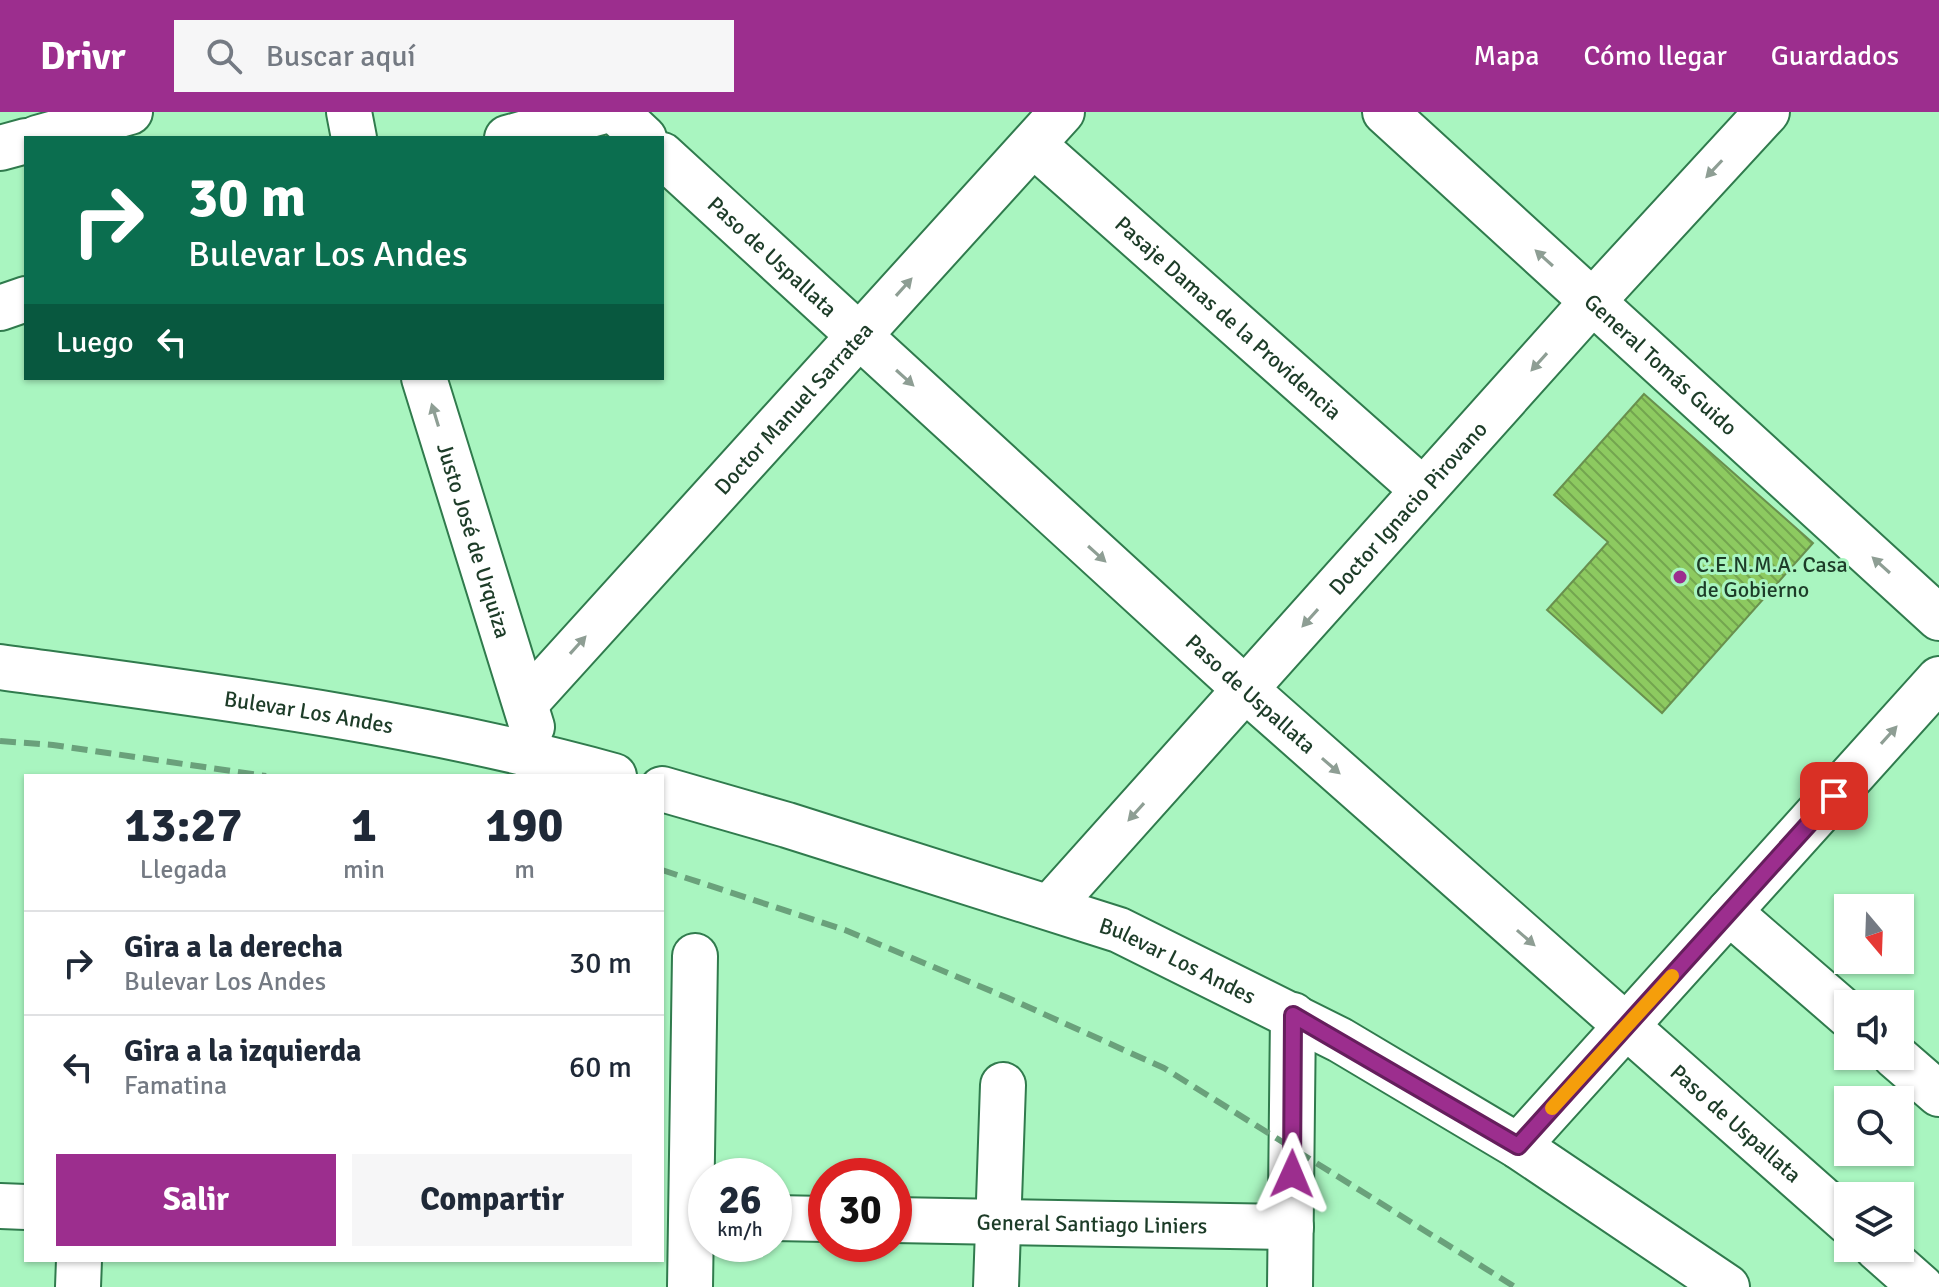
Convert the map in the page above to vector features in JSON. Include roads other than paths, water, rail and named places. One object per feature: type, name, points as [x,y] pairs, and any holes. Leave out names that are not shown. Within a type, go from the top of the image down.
[{"type":"street","points":[[44,136],[130,112]]},
{"type":"street","points":[[349,112],[354,136]]},
{"type":"street","points":[[514,136],[601,112]]},
{"type":"street","points":[[616,112],[642,136]]},
{"type":"street","name":"Doctor Manuel Sarratea","points":[[526,703],[1062,112]]},
{"type":"street","name":"General Tomás Guido","points":[[1385,112],[1939,618]]},
{"type":"street","name":"Doctor Ignacio Pirovano","points":[[1050,907],[1592,302],[1767,112]]},
{"type":"street","points":[[0,148],[24,142]]},
{"type":"street","name":"Pasaje Damas de la Providencia","points":[[1034,145],[1423,490]]},
{"type":"street","name":"Paso de Uspallata","points":[[664,157],[1246,690],[1834,1210]]},
{"type":"street","points":[[0,308],[24,300]]},
{"type":"street","name":"Justo José de Urquiza","points":[[425,380],[509,657],[526,703],[539,755]]},
{"type":"street","name":"Bulevar Los Andes","points":[[0,667],[368,720],[539,755],[607,774]]},
{"type":"street","points":[[1518,1146],[1939,679]]},
{"type":"street","name":"Bulevar Los Andes","points":[[664,790],[787,825],[1119,930],[1293,1015],[1518,1146],[1727,1287]]},
{"type":"street","points":[[1729,912],[1834,1003]]},
{"type":"street","points":[[690,1287],[686,1217],[695,956]]},
{"type":"street","points":[[1290,1287],[1293,1015]]},
{"type":"street","points":[[1911,1070],[1939,1094]]},
{"type":"street","points":[[996,1287],[1003,1085]]},
{"type":"street","points":[[0,1206],[24,1207]]},
{"type":"street","name":"General Santiago Liniers","points":[[912,1220],[1291,1227]]},
{"type":"street","points":[[78,1287],[79,1262]]},
{"type":"street","points":[[1893,1262],[1921,1287]]},
{"type":"railway","points":[[0,741],[53,745],[252,774]]},
{"type":"railway","points":[[664,871],[845,930],[1164,1068],[1515,1287]]},
{"type":"place","name":"C.E.N.M.A. Casa de Gobierno","points":[[1680,577]]}]
